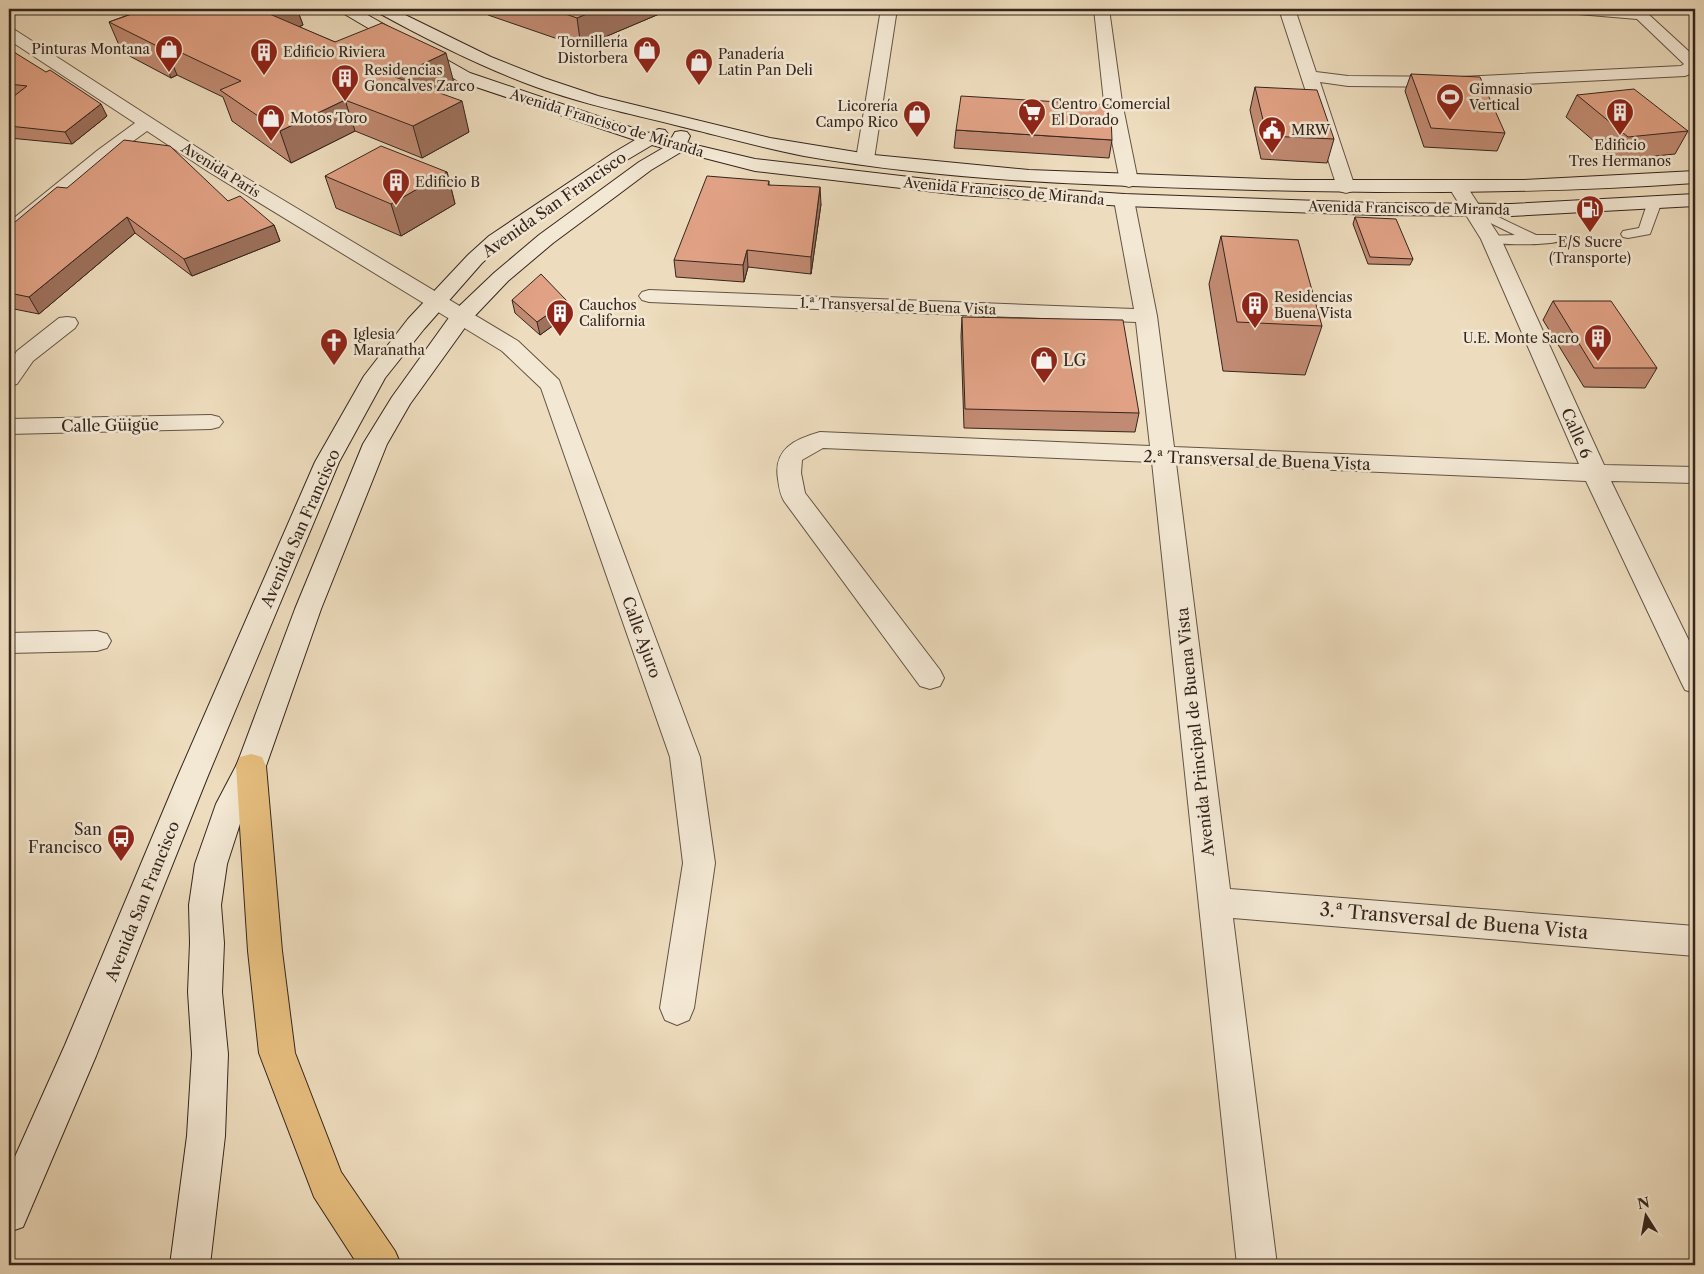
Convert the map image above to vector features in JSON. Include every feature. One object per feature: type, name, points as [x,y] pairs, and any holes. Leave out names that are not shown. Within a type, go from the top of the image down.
[{"type":"highway","points":[[251,766],[265,951],[277,1054],[327,1184],[381,1265]]},
{"type":"street","name":"Avenida Francisco de Miranda","points":[[346,9],[464,77],[504,92],[677,147],[755,165],[809,173],[961,189],[1126,190],[1457,186],[1695,178]]},
{"type":"street","name":"Avenida Francisco de Miranda","points":[[381,9],[415,28],[516,72],[590,99],[729,135],[819,153],[1029,176],[1126,190],[1367,209],[1562,209],[1695,200]]},
{"type":"street","points":[[865,159],[889,9]]},
{"type":"street","name":"Avenida Principal de Buena Vista","points":[[1101,9],[1113,102],[1146,316],[1164,456],[1257,1265]]},
{"type":"street","points":[[1287,9],[1346,187]]},
{"type":"street","points":[[1310,76],[1348,81],[1461,82],[1685,70],[1694,65],[1641,15],[1578,9]]},
{"type":"street","name":"Avenida París","points":[[9,33],[216,168],[448,310]]},
{"type":"street","points":[[9,53],[29,46]]},
{"type":"street","points":[[9,232],[104,154],[147,123]]},
{"type":"street","name":"Avenida San Francisco","points":[[190,1265],[206,1136],[210,1054],[205,992],[205,905],[211,864],[231,804],[251,766],[308,609],[375,444],[400,402],[476,259],[496,240],[564,193],[648,139],[685,123]]},
{"type":"street","points":[[677,147],[685,123]]},
{"type":"street","name":"Avenida San Francisco","points":[[9,1213],[78,1056],[192,778],[327,462],[375,376],[416,324],[448,310],[501,277],[546,239],[645,166],[677,147]]},
{"type":"street","name":"Calle 6","points":[[1457,186],[1490,239],[1595,473],[1695,682]]},
{"type":"street","name":"1.ª Transversal de Buena Vista","points":[[649,296],[1146,316]]},
{"type":"street","name":"Calle Ajuro","points":[[448,310],[510,346],[551,385],[685,756],[698,863],[677,1008]]},
{"type":"street","points":[[9,379],[25,356],[67,323]]},
{"type":"street","name":"Calle Güigüe","points":[[9,427],[211,422]]},
{"type":"street","name":"2.ª Transversal de Buena Vista","points":[[930,678],[793,495],[787,466],[795,451],[820,440],[1164,456],[1595,473],[1695,475]]},
{"type":"street","points":[[9,643],[97,640]]},
{"type":"street","name":"3.ª Transversal de Buena Vista","points":[[1214,902],[1695,940]]},
{"type":"lane","points":[[1628,234],[1645,231],[1654,204]]},
{"type":"lane","points":[[1473,209],[1536,240]]},
{"type":"lane","points":[[1490,239],[1557,239]]},
{"type":"building","points":[[146,9],[258,9],[335,42],[382,23],[446,53],[395,77],[462,101],[413,126],[345,100],[280,131],[220,90],[241,81],[165,45],[159,47],[109,22]]},
{"type":"building","points":[[551,9],[598,9],[577,18]]},
{"type":"building","points":[[9,49],[46,72],[50,70],[101,104],[65,132],[9,126],[9,100],[27,86],[9,84]]},
{"type":"building","points":[[1411,74],[1480,77],[1505,133],[1431,128]]},
{"type":"building","points":[[1255,87],[1317,90],[1334,139],[1267,136]]},
{"type":"building","points":[[1634,89],[1688,131],[1628,137],[1577,95]]},
{"type":"building","points":[[961,96],[1109,105],[1112,140],[956,130]]},
{"type":"building","points":[[124,140],[170,146],[228,201],[240,196],[274,225],[184,259],[127,217],[29,297],[9,293],[9,227],[57,187],[67,188]]},
{"type":"building","points":[[381,146],[447,172],[391,204],[325,176]]},
{"type":"building","points":[[707,176],[769,181],[768,185],[820,187],[811,257],[747,250],[743,265],[674,260]]},
{"type":"building","points":[[1355,217],[1396,219],[1413,259],[1370,257]]},
{"type":"building","points":[[1221,236],[1298,240],[1322,326],[1237,322]]},
{"type":"building","points":[[541,274],[567,301],[537,322],[512,300]]},
{"type":"building","points":[[1553,301],[1611,301],[1657,368],[1594,368]]},
{"type":"building","name":"LG","points":[[962,317],[1123,320],[1139,413],[965,409]]},
{"type":"place","name":"Pinturas Montana","points":[[169,73]]},
{"type":"place","name":"Tornillería Distorbera","points":[[647,74]]},
{"type":"place","name":"Edificio Riviera","points":[[264,76]]},
{"type":"place","name":"Panadería Latin Pan Deli","points":[[699,86]]},
{"type":"place","name":"Residencias Goncalves Zarco","points":[[345,102]]},
{"type":"place","name":"Gimnasio Vertical","points":[[1450,121]]},
{"type":"place","name":"Centro Comercial El Dorado","points":[[1032,136]]},
{"type":"place","name":"Edificio Tres Hermanos","points":[[1620,136]]},
{"type":"place","name":"Licorería Campo Rico","points":[[917,138]]},
{"type":"place","name":"Motos Toro","points":[[271,142]]},
{"type":"place","name":"MRW","points":[[1272,154]]},
{"type":"place","name":"Edificio B","points":[[396,206]]},
{"type":"place","name":"E/S Sucre (Transporte)","points":[[1590,233]]},
{"type":"place","name":"Residencias Buena Vista","points":[[1255,329]]},
{"type":"place","name":"Cauchos California","points":[[560,337]]},
{"type":"place","name":"U.E. Monte Sacro","points":[[1598,362]]},
{"type":"place","name":"Iglesia Maranatha","points":[[334,366]]},
{"type":"place","name":"LG","points":[[1044,384]]},
{"type":"place","name":"San Francisco","points":[[121,862]]}]
